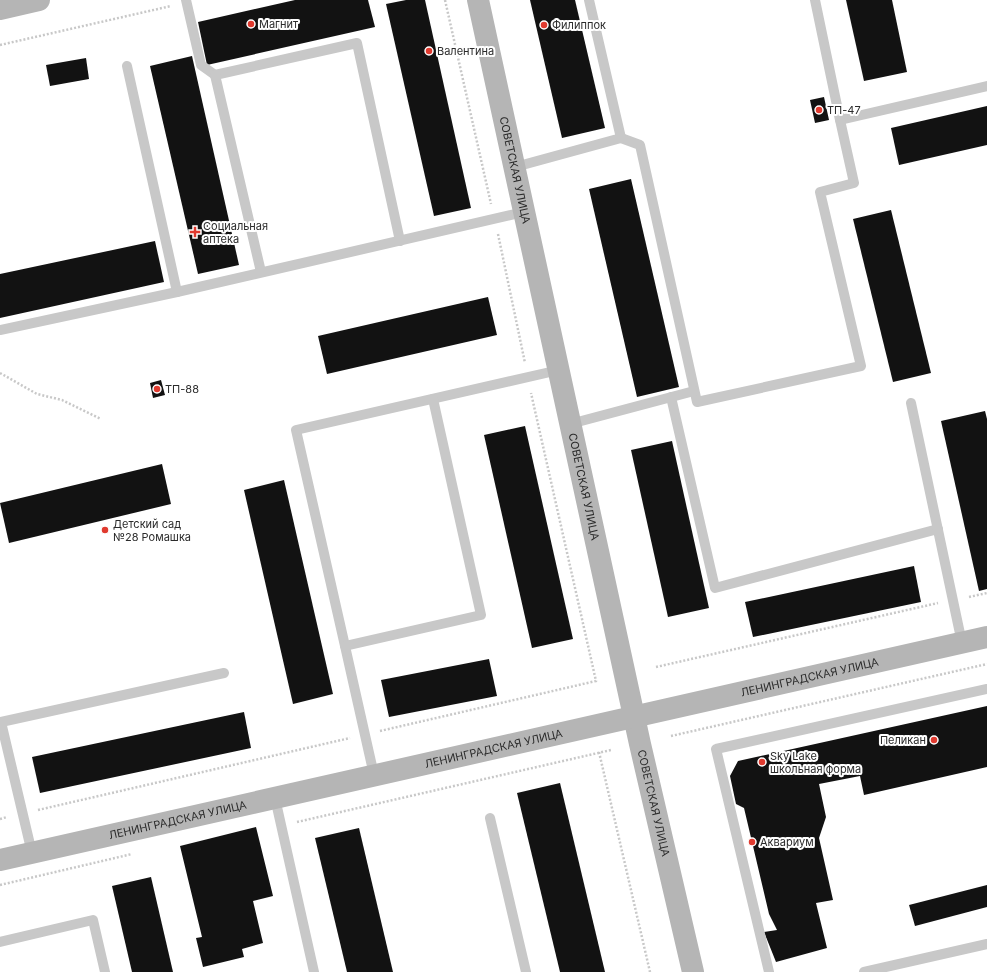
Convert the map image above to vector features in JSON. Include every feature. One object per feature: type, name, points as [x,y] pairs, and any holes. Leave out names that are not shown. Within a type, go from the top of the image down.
[{"type":"main road","points":[[0,9],[39,0]]},
{"type":"main road","name":"СОВЕТСКАЯ УЛИЦА","points":[[478,0],[634,716],[693,972]]},
{"type":"main road","name":"ЛЕНИНГРАДСКАЯ УЛИЦА","points":[[0,860],[987,637]]},
{"type":"lane","points":[[589,0],[621,138]]},
{"type":"lane","points":[[515,167],[621,138],[640,145],[697,402],[861,366],[820,192],[854,183],[815,0]]},
{"type":"lane","points":[[186,1],[201,64],[215,75],[260,272]]},
{"type":"lane","points":[[215,75],[356,43],[400,240]]},
{"type":"lane","points":[[127,66],[177,292]]},
{"type":"lane","points":[[840,120],[987,86]]},
{"type":"lane","points":[[0,330],[177,292],[524,212]]},
{"type":"lane","points":[[374,775],[296,430],[559,370]]},
{"type":"lane","points":[[570,424],[694,391]]},
{"type":"lane","points":[[671,397],[715,588],[938,529]]},
{"type":"lane","points":[[345,646],[480,615],[433,399]]},
{"type":"lane","points":[[911,403],[962,643]]},
{"type":"lane","points":[[32,853],[1,722],[224,673]]},
{"type":"lane","points":[[769,972],[716,749],[987,689]]},
{"type":"lane","points":[[275,798],[314,972]]},
{"type":"lane","points":[[490,818],[526,972]]},
{"type":"lane","points":[[0,942],[93,920],[105,972]]},
{"type":"lane","points":[[864,972],[987,944]]},
{"type":"path","points":[[0,819],[596,681],[528,378],[495,219],[445,0]]},
{"type":"path","points":[[0,45],[186,1]]},
{"type":"path","points":[[0,373],[37,394],[62,400],[101,419]]},
{"type":"path","points":[[656,668],[987,593]]},
{"type":"path","points":[[671,736],[987,664]]},
{"type":"path","points":[[279,820],[291,824],[611,750]]},
{"type":"path","points":[[600,752],[650,972]]},
{"type":"path","points":[[0,885],[140,853]]},
{"type":"building","points":[[295,0],[368,0],[375,27],[207,65],[198,22]]},
{"type":"building","points":[[406,0],[425,0],[471,208],[434,216],[386,4]]},
{"type":"building","points":[[530,0],[575,0],[605,128],[562,138]]},
{"type":"building","points":[[846,0],[892,0],[907,72],[864,81]]},
{"type":"building","points":[[192,56],[239,265],[198,274],[150,66]]},
{"type":"building","points":[[86,58],[89,79],[50,86],[46,65]]},
{"type":"building","name":"ТП-47","points":[[824,97],[829,120],[815,123],[810,100]]},
{"type":"building","points":[[987,106],[987,145],[899,165],[891,128]]},
{"type":"building","points":[[631,179],[679,387],[637,397],[589,189]]},
{"type":"building","points":[[891,210],[931,373],[893,382],[853,219]]},
{"type":"building","points":[[155,241],[164,282],[0,318],[0,274]]},
{"type":"building","points":[[488,297],[497,335],[327,374],[318,336]]},
{"type":"building","name":"ТП-88","points":[[161,380],[165,395],[153,398],[150,383]]},
{"type":"building","points":[[985,411],[987,419],[987,589],[979,591],[941,421]]},
{"type":"building","points":[[525,426],[573,639],[532,648],[484,435]]},
{"type":"building","points":[[672,441],[709,608],[668,617],[631,450]]},
{"type":"building","points":[[162,464],[171,504],[9,543],[0,503]]},
{"type":"building","points":[[284,480],[333,694],[293,704],[244,490]]},
{"type":"building","points":[[914,566],[921,602],[753,637],[745,602]]},
{"type":"building","points":[[489,659],[497,696],[389,717],[381,680]]},
{"type":"building","points":[[987,706],[987,767],[864,795],[860,776],[819,784],[826,817],[819,838],[833,900],[816,903],[827,948],[776,962],[764,932],[777,930],[769,914],[744,808],[736,804],[730,776],[738,761]]},
{"type":"building","points":[[244,712],[251,748],[40,793],[32,757]]},
{"type":"building","points":[[560,783],[605,972],[560,972],[517,793]]},
{"type":"building","points":[[256,827],[273,896],[253,901],[263,943],[242,949],[244,957],[203,967],[196,938],[202,937],[180,846]]},
{"type":"building","points":[[359,828],[393,972],[347,972],[315,838]]},
{"type":"building","points":[[151,877],[173,972],[132,972],[112,886]]},
{"type":"building","points":[[987,885],[987,907],[915,926],[909,905]]},
{"type":"place","name":"Магнит","points":[[251,24]]},
{"type":"place","name":"Филиппок","points":[[544,25]]},
{"type":"place","name":"Валентина","points":[[429,51]]},
{"type":"place","name":"ТП-47","points":[[819,110]]},
{"type":"place","name":"Социальная аптека","points":[[195,232]]},
{"type":"place","name":"ТП-88","points":[[157,389]]},
{"type":"place","name":"Детский сад №28 Ромашка","points":[[105,530]]},
{"type":"place","name":"Пеликан","points":[[934,740]]},
{"type":"place","name":"Sky Lake школьная форма","points":[[762,762]]},
{"type":"place","name":"Аквариум","points":[[752,842]]}]
